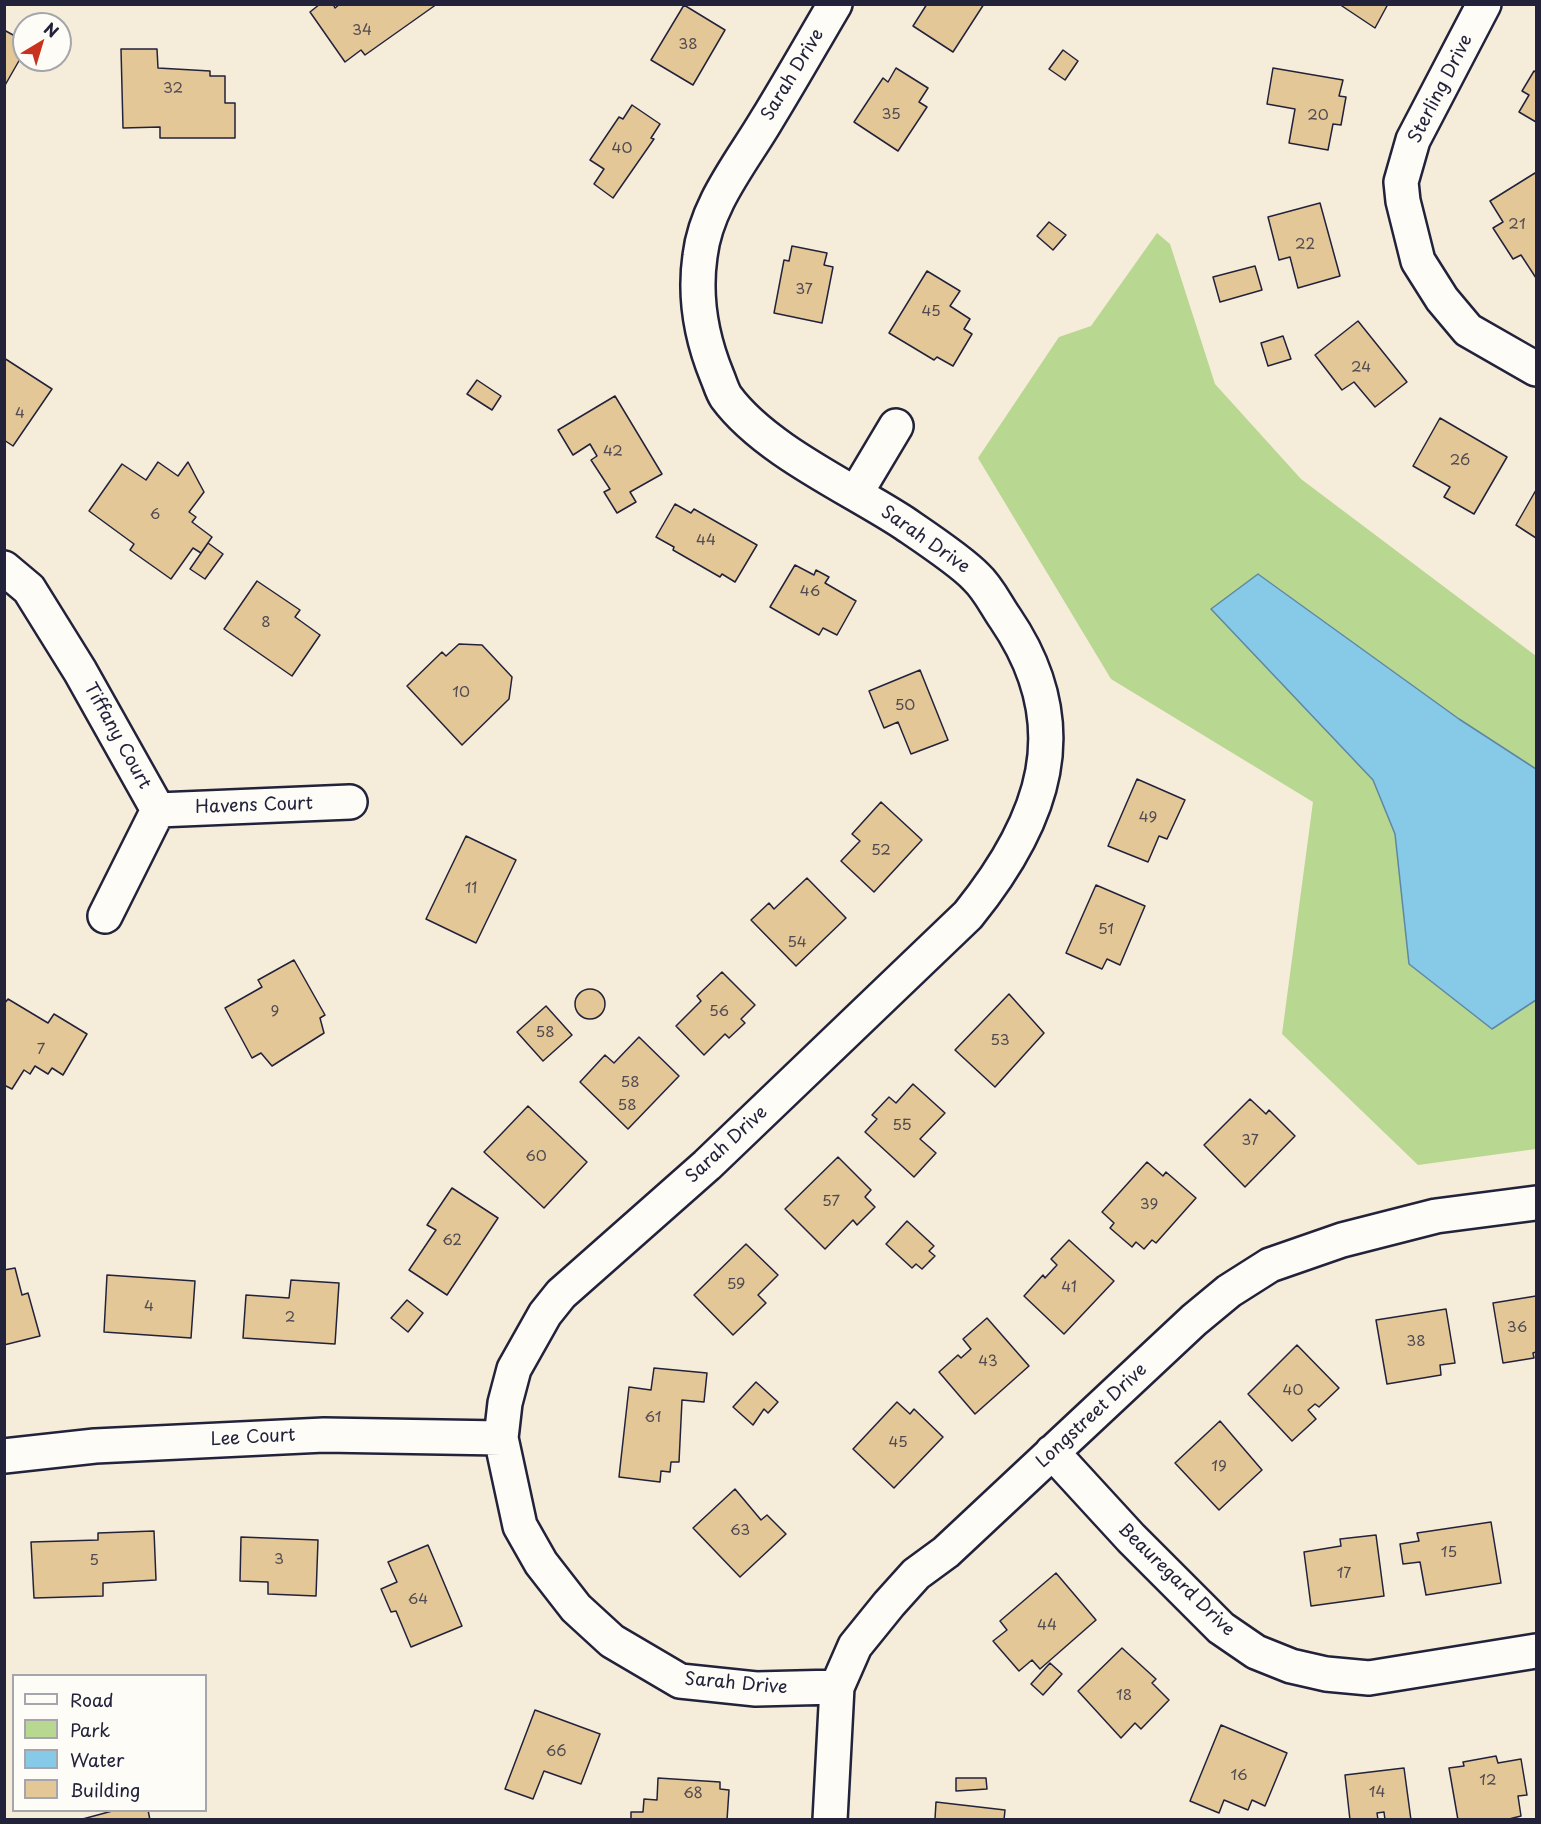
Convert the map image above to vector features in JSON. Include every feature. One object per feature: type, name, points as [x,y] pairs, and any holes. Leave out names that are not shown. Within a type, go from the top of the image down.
[{"type":"street","name":"Sarah Drive","points":[[835,4],[711,213],[700,254],[699,319],[705,348],[725,396],[767,437],[906,524],[976,577],[1021,642],[1039,682],[1046,721],[1047,756],[1038,794],[1024,828],[990,889],[968,915],[707,1165],[561,1294],[545,1314],[514,1369],[505,1403],[501,1438],[520,1526],[541,1563],[576,1608],[612,1641],[680,1681],[756,1689],[837,1687]]},
{"type":"street","name":"Sterling Drive","points":[[1484,4],[1413,140],[1401,182],[1402,201],[1418,261],[1442,299],[1468,330],[1536,369]]},
{"type":"street","points":[[856,493],[896,426]]},
{"type":"street","name":"Tiffany Court","points":[[4,568],[28,589],[80,671],[158,810],[105,916]]},
{"type":"street","name":"Havens Court","points":[[158,810],[350,802]]},
{"type":"street","name":"Longstreet Drive","points":[[830,1820],[837,1687],[855,1646],[916,1574],[946,1552],[1194,1320],[1229,1291],[1270,1265],[1342,1240],[1436,1215],[1536,1203]]},
{"type":"street","name":"Lee Court","points":[[4,1456],[95,1446],[324,1435],[501,1438]]},
{"type":"street","name":"Beauregard Drive","points":[[1052,1452],[1131,1538],[1221,1628],[1256,1652],[1291,1666],[1326,1674],[1369,1678],[1536,1651]]},
{"type":"green space","points":[[1157,233],[1170,244],[1215,384],[1301,479],[1536,656],[1536,769],[1459,719],[1259,574],[1212,609],[1373,780],[1395,834],[1409,964],[1492,1028],[1536,1000],[1536,1149],[1418,1165],[1282,1034],[1313,802],[1111,679],[978,458],[1059,337],[1091,326]]},
{"type":"water","points":[[1258,574],[1459,719],[1536,769],[1536,1000],[1492,1029],[1409,964],[1395,834],[1373,780],[1211,609]]},
{"type":"building","points":[[320,4],[333,4],[335,8],[340,4],[437,4],[365,55],[361,50],[345,62],[310,12]]},
{"type":"building","points":[[927,4],[984,4],[953,52],[913,26]]},
{"type":"building","points":[[1339,4],[1388,4],[1375,28]]},
{"type":"building","points":[[684,5],[725,30],[693,85],[651,60]]},
{"type":"building","points":[[4,30],[12,34],[13,72],[4,87]]},
{"type":"building","points":[[121,49],[157,49],[158,68],[210,71],[210,76],[225,76],[225,103],[235,103],[235,138],[160,138],[160,127],[123,128]]},
{"type":"building","points":[[1063,50],[1078,61],[1065,80],[1049,69]]},
{"type":"building","points":[[896,68],[928,88],[919,102],[927,107],[898,151],[854,122],[883,78],[888,82]]},
{"type":"building","points":[[1273,68],[1343,80],[1339,96],[1346,97],[1341,125],[1333,124],[1328,150],[1289,143],[1295,109],[1267,104]]},
{"type":"building","points":[[1534,71],[1536,72],[1536,122],[1519,112],[1529,95],[1522,91]]},
{"type":"building","points":[[632,105],[660,124],[651,138],[654,139],[613,198],[594,184],[604,169],[590,160],[619,117],[623,119]]},
{"type":"building","points":[[1535,173],[1536,278],[1521,255],[1513,259],[1493,228],[1503,222],[1490,201]]},
{"type":"building","points":[[1320,203],[1340,276],[1298,288],[1290,257],[1279,260],[1268,217]]},
{"type":"building","points":[[1049,222],[1066,235],[1053,250],[1037,236]]},
{"type":"building","points":[[792,246],[827,253],[824,265],[833,267],[822,323],[774,313],[784,260],[789,261]]},
{"type":"building","points":[[1255,266],[1262,290],[1220,302],[1213,277]]},
{"type":"building","points":[[927,271],[960,291],[950,306],[970,319],[964,329],[972,334],[953,366],[937,357],[934,360],[889,333]]},
{"type":"building","points":[[1358,321],[1407,382],[1375,407],[1354,382],[1342,390],[1315,355]]},
{"type":"building","points":[[1283,336],[1291,359],[1268,366],[1261,343]]},
{"type":"building","points":[[4,358],[52,389],[13,446],[4,440]]},
{"type":"building","points":[[477,380],[501,396],[492,410],[467,394]]},
{"type":"building","points":[[615,396],[662,474],[630,492],[636,502],[617,513],[604,492],[610,489],[591,460],[597,456],[590,444],[573,455],[558,430]]},
{"type":"building","points":[[1440,418],[1507,457],[1474,514],[1444,497],[1450,487],[1413,466]]},
{"type":"building","points":[[158,462],[178,476],[188,462],[204,492],[189,512],[196,517],[192,522],[212,537],[201,553],[193,548],[171,579],[130,550],[134,544],[89,511],[122,464],[146,480]]},
{"type":"building","points":[[1536,490],[1536,538],[1516,525]]},
{"type":"building","points":[[675,504],[691,513],[694,509],[757,545],[735,582],[722,574],[720,577],[673,550],[674,547],[656,537]]},
{"type":"building","points":[[208,543],[223,554],[205,579],[190,569]]},
{"type":"building","points":[[795,565],[814,575],[816,570],[829,577],[825,583],[856,601],[837,635],[823,628],[819,635],[770,607]]},
{"type":"building","points":[[257,581],[300,610],[295,617],[320,635],[292,676],[224,629]]},
{"type":"building","points":[[459,644],[482,645],[512,677],[509,699],[462,745],[407,686],[442,652],[446,656]]},
{"type":"building","points":[[920,670],[948,740],[911,754],[898,722],[884,728],[869,691]]},
{"type":"building","points":[[1137,779],[1185,800],[1167,839],[1159,836],[1148,862],[1108,846]]},
{"type":"building","points":[[881,802],[922,840],[874,892],[841,861],[860,841],[852,834]]},
{"type":"building","points":[[466,836],[516,860],[476,943],[426,919]]},
{"type":"building","points":[[807,878],[846,918],[796,966],[751,920],[769,903],[774,909]]},
{"type":"building","points":[[1096,885],[1145,906],[1120,965],[1107,959],[1102,969],[1066,953]]},
{"type":"building","points":[[294,960],[325,1015],[320,1018],[324,1033],[272,1066],[261,1053],[252,1058],[225,1008],[262,987],[258,980]]},
{"type":"building","points":[[722,972],[755,1005],[741,1019],[745,1023],[729,1038],[725,1034],[704,1055],[676,1026],[701,1001],[697,996]]},
{"type":"building","points":[[590,989],[596,990],[604,998],[604,1010],[596,1018],[590,1019],[584,1018],[576,1010],[575,1004],[576,998],[584,990]]},
{"type":"building","points":[[1009,994],[1044,1033],[995,1087],[955,1050]]},
{"type":"building","points":[[8,999],[48,1023],[54,1014],[87,1034],[63,1075],[52,1068],[48,1074],[35,1066],[30,1074],[24,1070],[12,1089],[4,1085],[4,1004]]},
{"type":"building","points":[[546,1006],[572,1035],[543,1061],[517,1032]]},
{"type":"building","points":[[639,1037],[679,1076],[628,1129],[580,1082],[605,1055],[614,1063]]},
{"type":"building","points":[[913,1084],[945,1113],[920,1139],[936,1153],[914,1177],[865,1132],[877,1119],[872,1115],[889,1097],[896,1103]]},
{"type":"building","points":[[1250,1099],[1266,1114],[1269,1110],[1295,1136],[1245,1187],[1204,1145]]},
{"type":"building","points":[[528,1106],[587,1162],[544,1208],[484,1152]]},
{"type":"building","points":[[838,1157],[871,1190],[865,1197],[875,1207],[857,1225],[853,1220],[825,1249],[785,1209]]},
{"type":"building","points":[[1147,1162],[1163,1176],[1166,1172],[1196,1198],[1156,1243],[1152,1240],[1144,1249],[1136,1242],[1132,1247],[1110,1228],[1114,1223],[1102,1212]]},
{"type":"building","points":[[452,1188],[498,1218],[447,1295],[409,1270],[436,1230],[427,1225]]},
{"type":"building","points":[[907,1221],[934,1246],[929,1251],[935,1256],[922,1269],[916,1264],[912,1268],[886,1244]]},
{"type":"building","points":[[1069,1240],[1114,1281],[1064,1334],[1024,1296],[1043,1275],[1045,1278],[1057,1265],[1051,1259]]},
{"type":"building","points":[[746,1244],[778,1275],[758,1295],[766,1303],[733,1335],[694,1295]]},
{"type":"building","points":[[15,1268],[22,1295],[28,1293],[40,1336],[4,1345],[4,1270]]},
{"type":"building","points":[[107,1275],[195,1281],[191,1338],[104,1332]]},
{"type":"building","points":[[291,1280],[339,1283],[335,1344],[243,1338],[246,1295],[289,1298]]},
{"type":"building","points":[[1536,1296],[1536,1352],[1533,1353],[1534,1358],[1503,1363],[1493,1303]]},
{"type":"building","points":[[407,1300],[423,1313],[408,1332],[391,1318]]},
{"type":"building","points":[[1446,1309],[1455,1363],[1440,1365],[1441,1375],[1387,1384],[1376,1320]]},
{"type":"building","points":[[987,1318],[1029,1366],[975,1414],[939,1372],[958,1355],[961,1358],[971,1349],[963,1339]]},
{"type":"building","points":[[1297,1345],[1339,1388],[1319,1407],[1315,1404],[1308,1410],[1316,1419],[1292,1441],[1248,1394]]},
{"type":"building","points":[[654,1368],[707,1373],[704,1402],[682,1400],[679,1462],[671,1462],[670,1472],[661,1471],[660,1482],[619,1477],[629,1387],[651,1390]]},
{"type":"building","points":[[756,1382],[778,1402],[768,1413],[764,1409],[753,1425],[733,1407]]},
{"type":"building","points":[[897,1402],[910,1414],[914,1409],[943,1437],[894,1488],[853,1449]]},
{"type":"building","points":[[1220,1421],[1262,1470],[1219,1510],[1175,1463]]},
{"type":"building","points":[[735,1489],[761,1520],[767,1515],[786,1534],[740,1577],[693,1528]]},
{"type":"building","points":[[1491,1522],[1501,1583],[1426,1595],[1420,1562],[1403,1564],[1400,1544],[1419,1541],[1417,1533]]},
{"type":"building","points":[[154,1531],[156,1580],[103,1583],[103,1596],[34,1598],[31,1542],[98,1540],[98,1533]]},
{"type":"building","points":[[1376,1535],[1384,1596],[1311,1606],[1304,1552],[1341,1546],[1340,1539]]},
{"type":"building","points":[[241,1537],[318,1540],[316,1596],[268,1594],[268,1582],[240,1581]]},
{"type":"building","points":[[428,1545],[462,1626],[411,1647],[396,1611],[391,1612],[381,1589],[397,1582],[388,1562]]},
{"type":"building","points":[[1056,1573],[1096,1620],[1040,1669],[1032,1660],[1019,1671],[993,1641],[1007,1630],[1000,1621]]},
{"type":"building","points":[[1122,1648],[1156,1679],[1152,1683],[1169,1700],[1141,1729],[1135,1723],[1121,1738],[1078,1691]]},
{"type":"building","points":[[1050,1663],[1062,1674],[1043,1695],[1031,1684]]},
{"type":"building","points":[[535,1710],[600,1734],[581,1784],[544,1771],[533,1799],[505,1789]]},
{"type":"building","points":[[1221,1725],[1287,1753],[1265,1806],[1252,1800],[1248,1810],[1224,1800],[1219,1813],[1190,1801]]},
{"type":"building","points":[[1496,1756],[1498,1763],[1521,1759],[1527,1795],[1518,1796],[1521,1816],[1505,1820],[1458,1820],[1449,1768],[1464,1766],[1463,1762]]},
{"type":"building","points":[[1404,1768],[1411,1820],[1385,1820],[1384,1812],[1377,1813],[1378,1820],[1350,1820],[1345,1775]]},
{"type":"building","points":[[658,1778],[720,1782],[720,1789],[729,1790],[727,1820],[631,1820],[631,1812],[643,1812],[644,1799],[657,1800]]},
{"type":"building","points":[[956,1778],[986,1778],[987,1789],[956,1791]]},
{"type":"building","points":[[936,1802],[1005,1810],[1004,1820],[931,1820],[935,1819]]},
{"type":"building","points":[[109,1812],[148,1812],[150,1820],[79,1820]]}]
